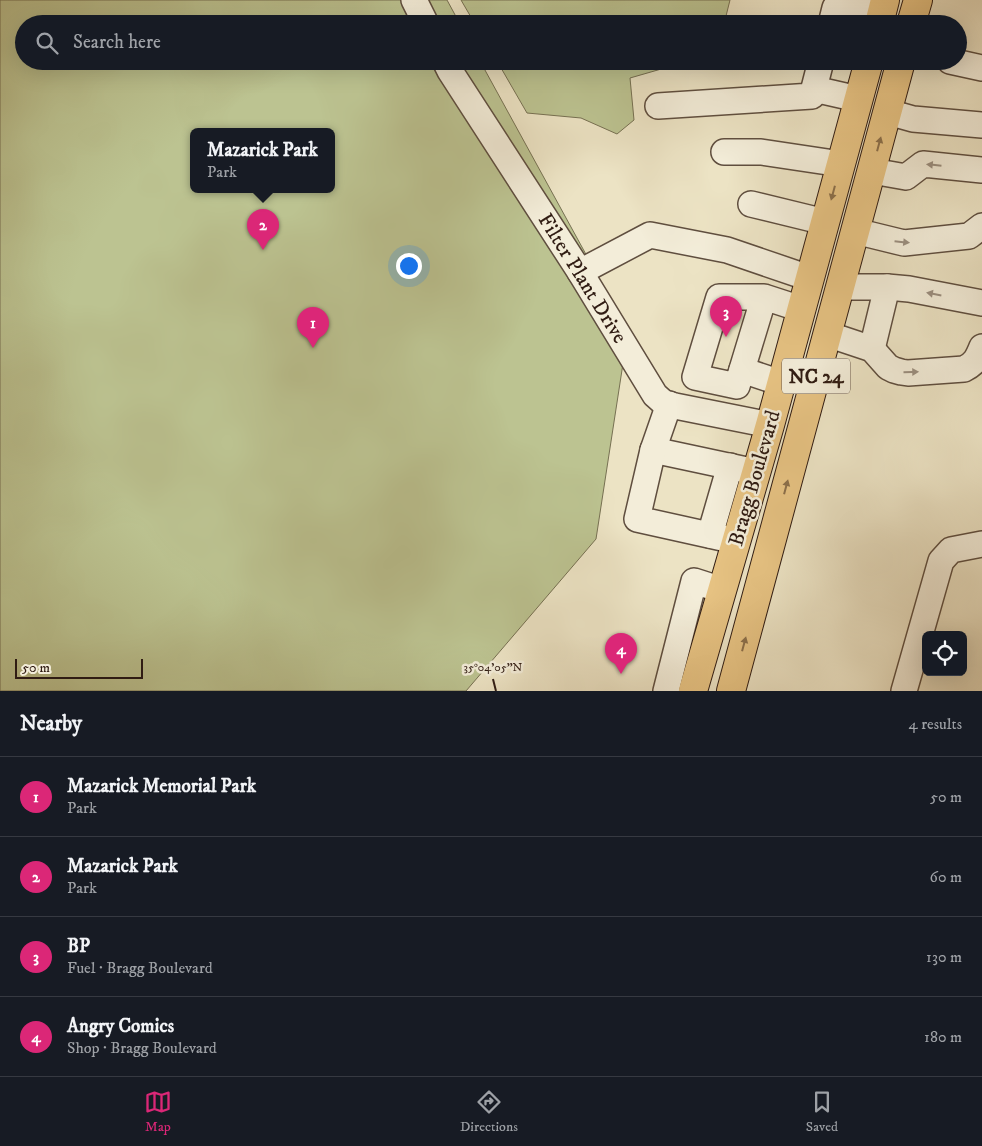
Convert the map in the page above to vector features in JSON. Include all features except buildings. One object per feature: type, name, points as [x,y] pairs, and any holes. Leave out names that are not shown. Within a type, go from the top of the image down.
[{"type":"main road","points":[[914,15],[918,0]]},
{"type":"main road","name":"Bragg Boulevard","points":[[693,691],[736,541],[743,469],[770,425],[866,70]]},
{"type":"main road","name":"Bragg Boulevard","points":[[731,691],[899,70]]},
{"type":"main road","points":[[798,445],[790,406],[831,253],[824,225]]},
{"type":"street","points":[[414,0],[422,15]]},
{"type":"street","points":[[833,15],[835,8],[858,4],[882,11]]},
{"type":"street","points":[[967,65],[982,68]]},
{"type":"street","name":"Filter Plant Drive","points":[[450,70],[580,272],[655,395],[664,403],[770,425]]},
{"type":"street","points":[[658,106],[812,96],[819,70]]},
{"type":"street","points":[[814,89],[858,99]]},
{"type":"street","points":[[888,112],[913,119],[982,125]]},
{"type":"street","points":[[724,152],[761,152],[840,164]]},
{"type":"street","points":[[872,171],[906,177],[923,164],[982,170]]},
{"type":"street","points":[[751,204],[824,225]]},
{"type":"street","points":[[855,231],[904,243],[969,236],[982,226]]},
{"type":"street","points":[[580,272],[650,235],[727,250],[809,278]]},
{"type":"street","points":[[840,287],[909,289],[982,303]]},
{"type":"street","points":[[872,349],[887,287]]},
{"type":"street","points":[[736,541],[638,518],[653,450],[695,377],[719,297],[764,297],[801,309]]},
{"type":"street","points":[[695,377],[737,386],[764,297]]},
{"type":"street","points":[[828,334],[872,349],[888,367],[908,373],[964,369],[976,361],[982,347]]},
{"type":"street","points":[[742,370],[781,383]]},
{"type":"street","points":[[653,450],[743,469],[710,535]]},
{"type":"street","points":[[904,691],[942,561],[951,550],[982,544]]},
{"type":"street","points":[[666,691],[694,581],[722,590]]},
{"type":"green space","points":[[0,0],[447,0],[455,15],[15,15],[15,70],[485,70],[628,331],[596,539],[466,691],[0,691]]},
{"type":"green space","points":[[461,0],[730,0],[726,15],[470,15]]},
{"type":"green space","points":[[502,70],[658,70],[630,78],[634,120],[617,134],[581,118],[527,113]]},
{"type":"place","name":"Mazarick Park","points":[[263,250]]},
{"type":"place","name":"BP","points":[[726,337]]},
{"type":"place","name":"Mazarick Memorial Park","points":[[313,348]]},
{"type":"place","name":"Angry Comics","points":[[621,674]]}]
